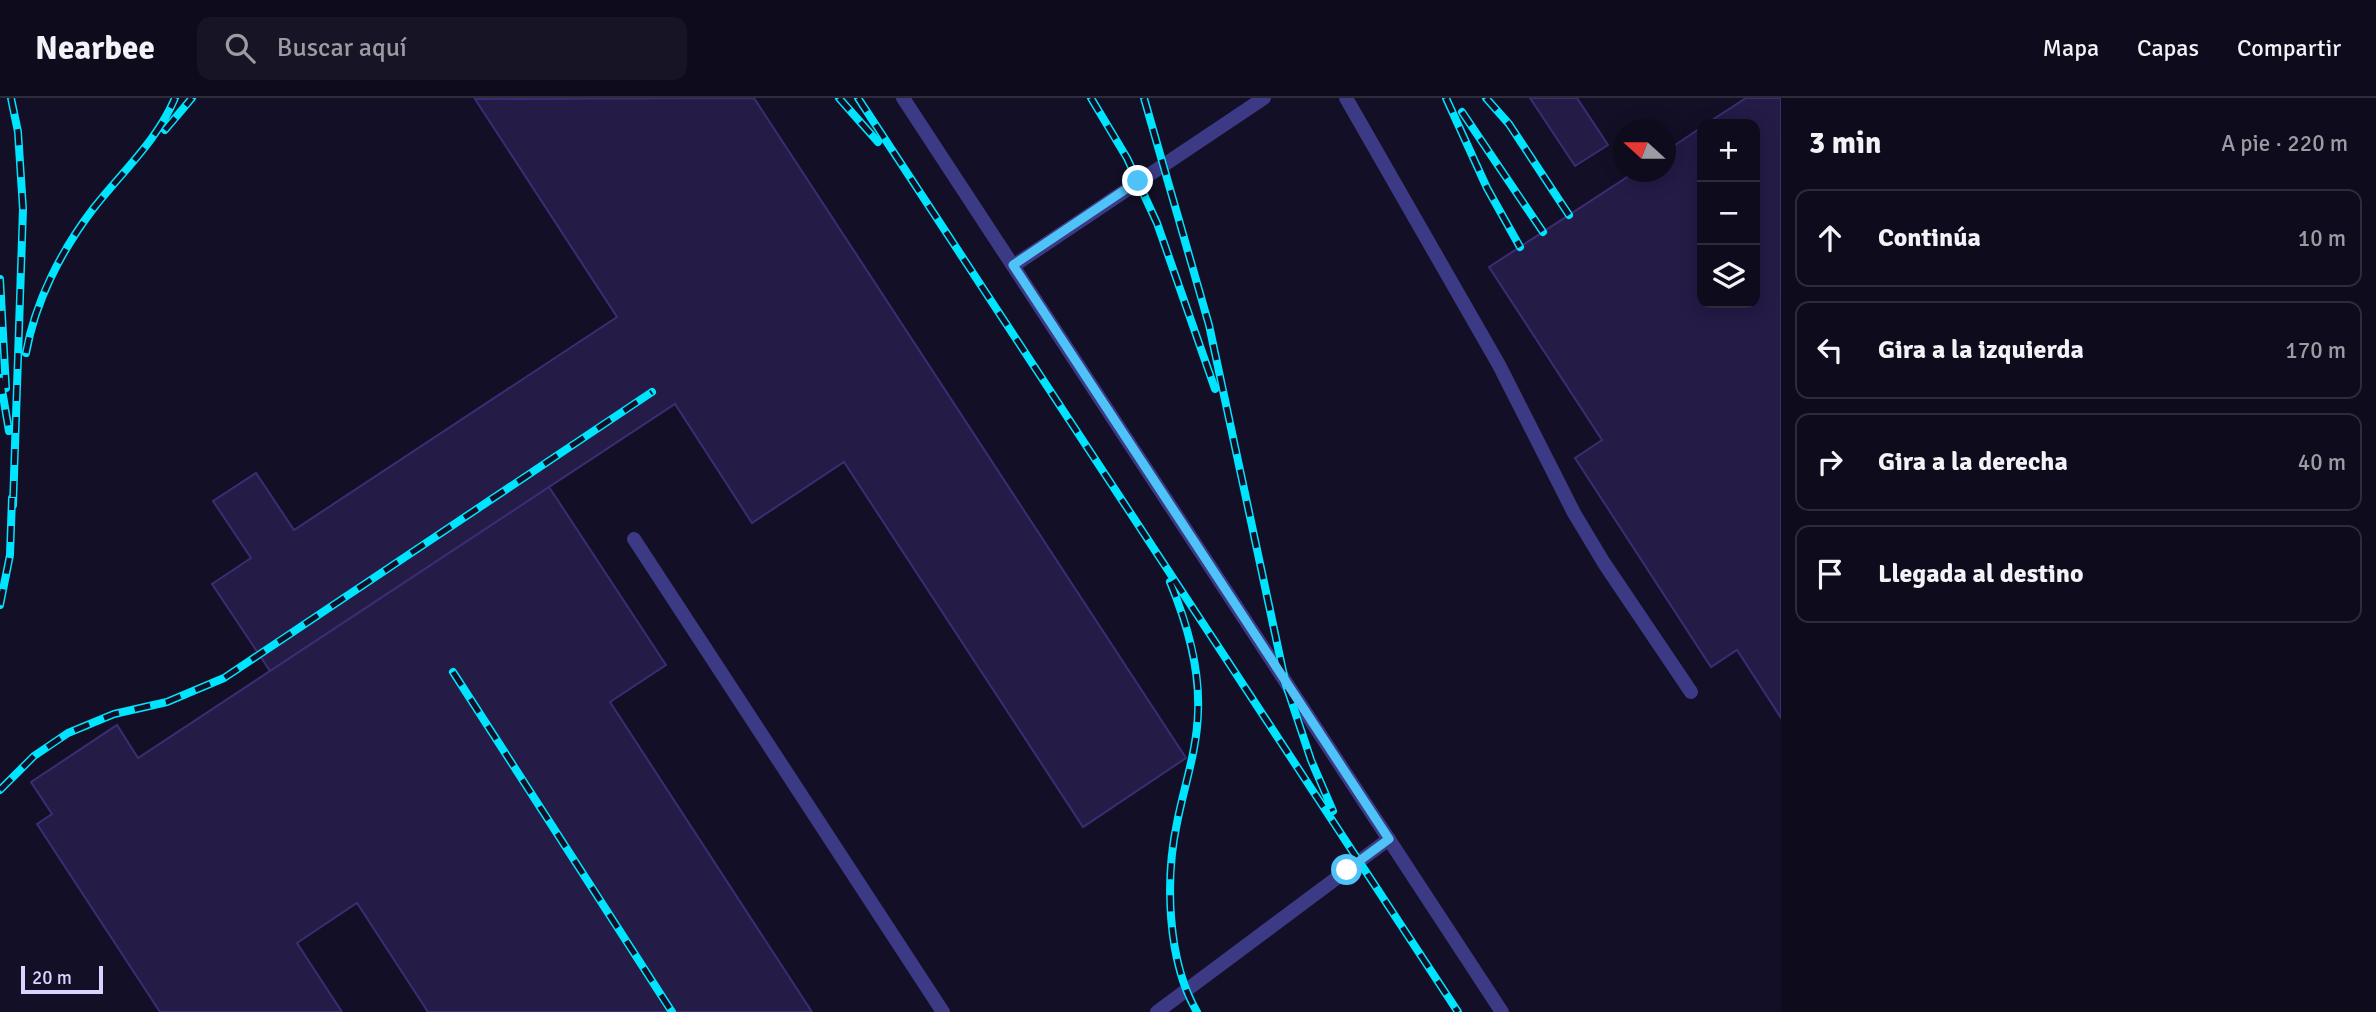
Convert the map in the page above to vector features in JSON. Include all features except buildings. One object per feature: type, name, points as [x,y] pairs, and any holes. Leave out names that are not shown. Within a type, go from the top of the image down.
[{"type":"lane","points":[[903,98],[1502,1012]]},
{"type":"lane","points":[[1013,265],[1264,98]]},
{"type":"lane","points":[[1346,98],[1499,365],[1580,523],[1691,692]]},
{"type":"lane","points":[[634,539],[943,1012]]},
{"type":"lane","points":[[1157,1012],[1389,839]]},
{"type":"railway","points":[[11,98],[18,132],[23,209],[13,505]]},
{"type":"railway","points":[[26,353],[43,296],[70,242],[93,209],[149,143],[175,98]]},
{"type":"railway","points":[[165,130],[192,98]]},
{"type":"railway","points":[[839,98],[878,142]]},
{"type":"railway","points":[[858,98],[1458,1012]]},
{"type":"railway","points":[[1091,98],[1127,158],[1157,223],[1215,389]]},
{"type":"railway","points":[[1144,98],[1209,325],[1286,685],[1311,760],[1333,811]]},
{"type":"railway","points":[[1446,98],[1487,188],[1520,247]]},
{"type":"railway","points":[[1486,98],[1509,124],[1569,215]]},
{"type":"railway","points":[[1462,112],[1543,232]]},
{"type":"railway","points":[[0,279],[6,388]]},
{"type":"railway","points":[[0,378],[9,431]]},
{"type":"railway","points":[[0,790],[34,756],[68,733],[114,714],[167,702],[224,678],[652,392]]},
{"type":"railway","points":[[0,605],[10,555],[12,498]]},
{"type":"railway","points":[[1170,582],[1182,613],[1197,678],[1195,741],[1173,845],[1170,894],[1174,945],[1187,992],[1197,1012]]},
{"type":"railway","points":[[453,672],[672,1012]]},
{"type":"route","points":[[1138,181],[1013,265],[1389,839],[1347,870]]}]
